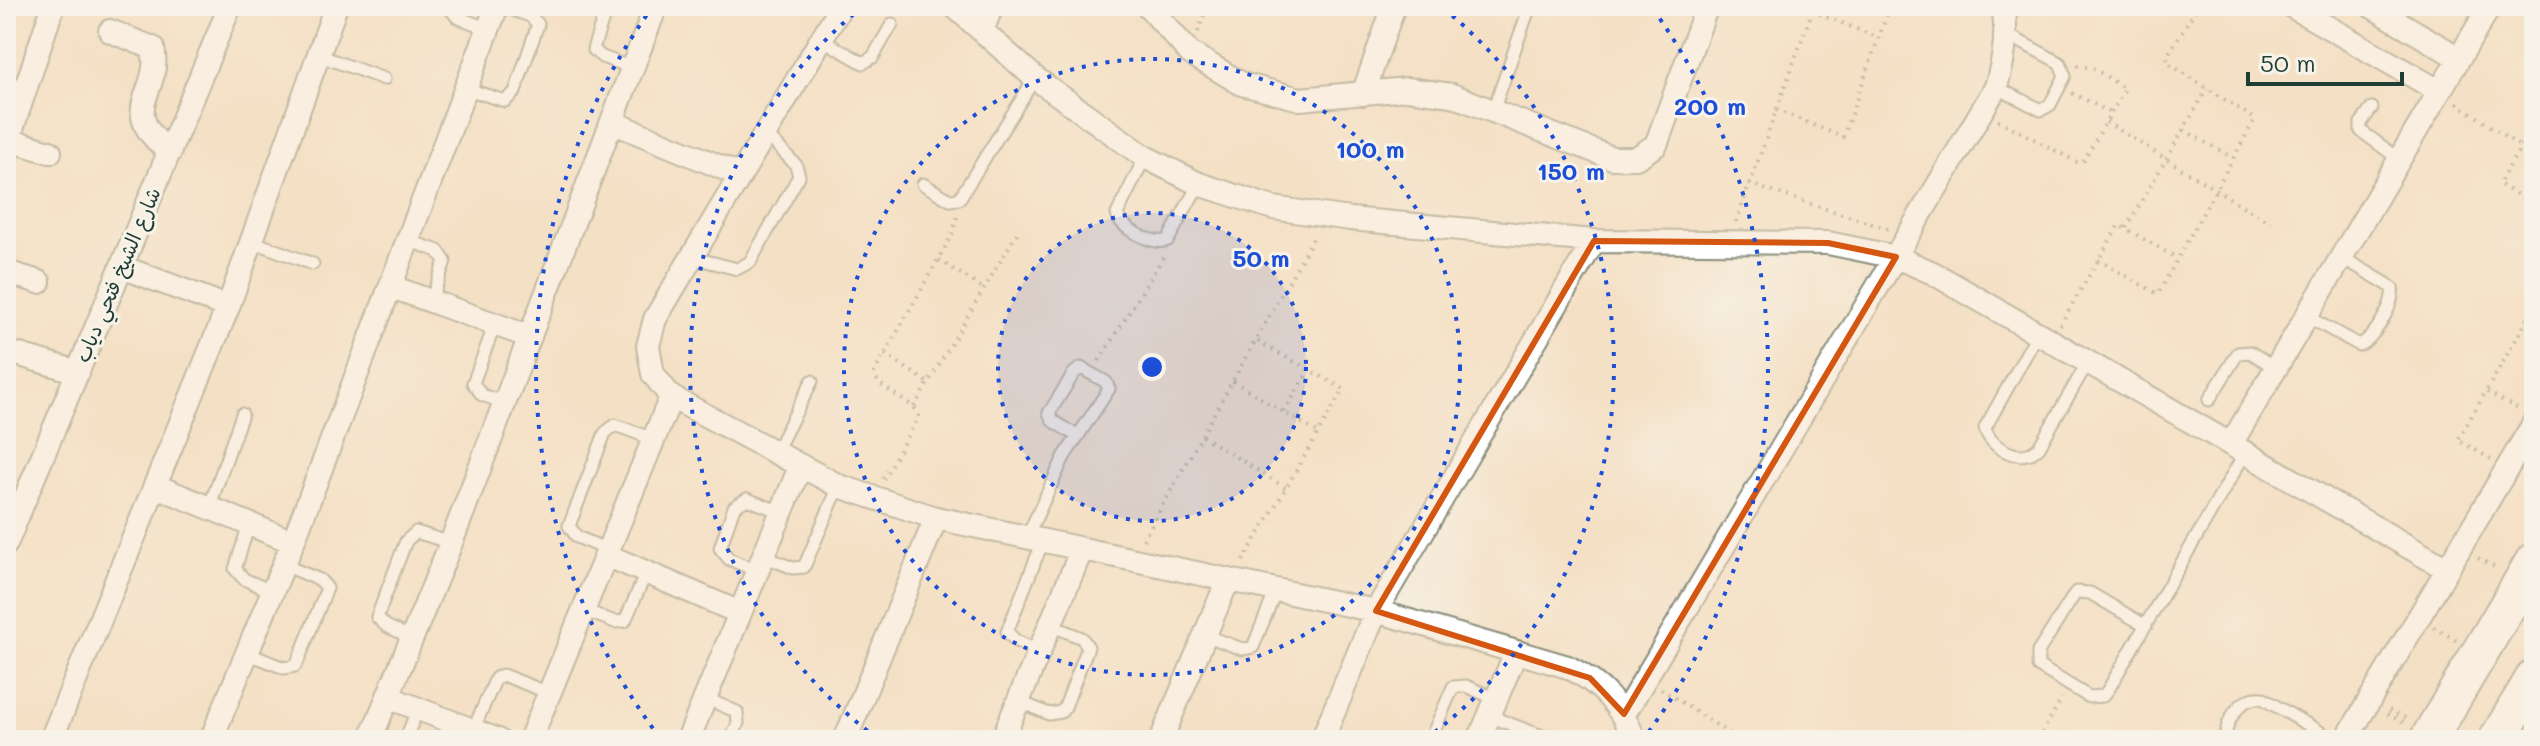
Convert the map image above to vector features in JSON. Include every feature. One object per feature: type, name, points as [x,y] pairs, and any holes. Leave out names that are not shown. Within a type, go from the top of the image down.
[{"type":"main road","points":[[2428,740],[2534,561]]},
{"type":"main road","points":[[2497,740],[2534,678]]},
{"type":"street","points":[[50,152],[7,144],[11,116],[53,6]]},
{"type":"street","name":"شارع الشيخ فتحي دياب","points":[[6,544],[230,6]]},
{"type":"street","points":[[51,740],[228,307],[336,6]]},
{"type":"street","points":[[211,740],[284,565],[500,6]]},
{"type":"street","points":[[370,740],[451,543],[656,6]]},
{"type":"street","points":[[841,6],[655,319],[648,346],[653,374],[671,397],[800,467],[871,499],[936,518],[1376,611],[1568,667],[1590,678],[1609,694],[1624,714],[1635,740]]},
{"type":"street","points":[[954,6],[1035,78],[1145,157],[1199,184],[1273,208],[1594,241],[1828,243],[1896,257],[1933,273],[2447,569]]},
{"type":"street","points":[[982,31],[992,6]]},
{"type":"street","points":[[1148,6],[1190,53],[1242,84],[1300,99],[1407,89],[1452,95],[1612,158],[1636,158],[1656,145],[1707,6]]},
{"type":"street","points":[[1363,94],[1394,6]]},
{"type":"street","points":[[1624,714],[1996,87],[2004,61],[2006,34],[2003,6]]},
{"type":"street","points":[[2291,6],[2439,91]]},
{"type":"street","points":[[2371,6],[2459,58]]},
{"type":"street","points":[[2238,449],[2276,368],[2490,6]]},
{"type":"street","points":[[110,31],[153,48],[143,121],[147,135],[170,152]]},
{"type":"street","points":[[612,122],[740,175]]},
{"type":"street","points":[[1322,740],[1376,611],[1594,241]]},
{"type":"street","points":[[122,267],[228,307]]},
{"type":"street","points":[[6,272],[39,282]]},
{"type":"street","points":[[392,287],[530,337]]},
{"type":"street","points":[[6,351],[78,372]]},
{"type":"street","points":[[530,740],[671,397]]},
{"type":"street","points":[[2346,740],[2507,468],[2528,417]]},
{"type":"street","points":[[688,740],[800,467]]},
{"type":"street","points":[[156,486],[293,542]]},
{"type":"street","points":[[845,740],[936,518]]},
{"type":"street","points":[[1002,740],[1082,549]]},
{"type":"street","points":[[607,552],[646,573],[740,613]]},
{"type":"street","points":[[1161,740],[1229,580]]},
{"type":"street","points":[[1479,740],[1516,652]]},
{"type":"street","points":[[388,697],[498,740]]},
{"type":"lane","points":[[448,6],[457,17],[489,29]]},
{"type":"lane","points":[[467,89],[505,101],[515,92],[538,24],[530,16],[500,6]]},
{"type":"lane","points":[[607,6],[593,49],[602,57],[633,68]]},
{"type":"lane","points":[[1493,111],[1530,6]]},
{"type":"lane","points":[[821,39],[863,63],[873,57],[892,24]]},
{"type":"lane","points":[[1996,87],[2041,110],[2050,105],[2065,76],[2064,67],[2006,34]]},
{"type":"lane","points":[[318,55],[384,79]]},
{"type":"lane","points":[[923,184],[955,201],[962,196],[1035,78]]},
{"type":"lane","points":[[2372,108],[2361,123],[2361,131],[2399,159]]},
{"type":"lane","points":[[691,257],[737,269],[750,262],[799,176],[796,165],[765,133]]},
{"type":"lane","points":[[1145,157],[1119,208],[1119,221],[1156,242],[1168,240],[1199,184]]},
{"type":"lane","points":[[251,241],[313,264]]},
{"type":"lane","points":[[410,241],[438,251],[445,261],[431,301]]},
{"type":"lane","points":[[2306,316],[2359,345],[2369,338],[2392,300],[2392,288],[2341,257]]},
{"type":"lane","points":[[495,324],[473,383],[482,395],[505,403]]},
{"type":"lane","points":[[2044,337],[1985,428],[1993,442],[2018,456],[2026,456],[2039,447],[2088,362]]},
{"type":"lane","points":[[2209,400],[2238,353],[2250,352],[2276,368]]},
{"type":"lane","points":[[1039,651],[1016,641],[1007,632],[1035,539],[1077,436],[1109,389],[1106,382],[1092,373],[1077,369],[1049,413],[1053,421],[1077,436]]},
{"type":"lane","points":[[775,454],[812,381]]},
{"type":"lane","points":[[209,508],[242,414]]},
{"type":"lane","points":[[607,552],[571,533],[570,518],[609,428],[622,426],[653,439]]},
{"type":"lane","points":[[2146,626],[2090,593],[2076,592],[2036,659],[2044,672],[2069,686],[2089,697],[2103,696],[2146,626],[2238,449]]},
{"type":"lane","points":[[781,512],[747,499],[734,507],[720,548],[729,559],[804,567],[839,486]]},
{"type":"lane","points":[[249,524],[235,569],[244,579],[273,592]]},
{"type":"lane","points":[[412,638],[386,626],[377,617],[389,582],[410,535],[423,532],[451,543]]},
{"type":"lane","points":[[247,653],[290,669],[298,661],[327,588],[320,580],[284,565]]},
{"type":"lane","points":[[583,610],[615,622],[625,621],[646,573]]},
{"type":"lane","points":[[1205,635],[1242,649],[1253,647],[1276,590]]},
{"type":"lane","points":[[1018,701],[1049,714],[1061,712],[1065,707],[1088,647],[1082,638],[1050,625]]},
{"type":"lane","points":[[473,730],[496,678],[503,675],[549,693]]},
{"type":"lane","points":[[1430,740],[1453,687],[1466,686],[1492,707],[1550,739]]},
{"type":"lane","points":[[2226,740],[2227,727],[2240,705],[2254,697],[2262,698],[2334,740]]},
{"type":"lane","points":[[705,698],[737,712],[739,717],[731,740]]},
{"type":"lane","points":[[405,740],[418,709]]},
{"type":"path","points":[[1776,110],[1843,137],[1890,6]]},
{"type":"path","points":[[2098,260],[2158,294],[2255,119],[2174,68],[2167,56],[2198,6]]},
{"type":"path","points":[[1728,242],[1813,9],[1879,38]]},
{"type":"path","points":[[1982,111],[2080,163],[2124,92],[2123,84],[2085,66],[2064,67]]},
{"type":"path","points":[[2060,87],[2112,113]]},
{"type":"path","points":[[2126,228],[2207,89]]},
{"type":"path","points":[[2439,91],[2521,147]]},
{"type":"path","points":[[2106,122],[2270,223]]},
{"type":"path","points":[[2534,124],[2499,184],[2534,204]]},
{"type":"path","points":[[2184,130],[2233,158]]},
{"type":"path","points":[[1749,184],[1908,236]]},
{"type":"path","points":[[871,499],[917,421],[914,407],[875,380],[874,373],[958,225],[955,201]]},
{"type":"path","points":[[1132,559],[1326,215]]},
{"type":"path","points":[[2044,337],[2119,225],[2177,258]]},
{"type":"path","points":[[914,407],[1019,230]]},
{"type":"path","points":[[1092,373],[1160,265],[1168,240]]},
{"type":"path","points":[[939,260],[984,289]]},
{"type":"path","points":[[2507,468],[2458,440],[2532,318],[2534,308]]},
{"type":"path","points":[[1229,580],[1344,389],[1255,340]]},
{"type":"path","points":[[885,354],[929,383]]},
{"type":"path","points":[[1284,412],[1309,370]]},
{"type":"path","points":[[1233,381],[1318,433]]},
{"type":"path","points":[[2487,392],[2528,417]]},
{"type":"path","points":[[1202,436],[1286,488]]},
{"type":"path","points":[[2477,557],[2486,562]]},
{"type":"path","points":[[2435,628],[2444,634]]},
{"type":"path","points":[[1645,678],[1739,740]]},
{"type":"path","points":[[2038,740],[2069,686]]},
{"type":"highlighted area","points":[[1594,241],[1828,243],[1896,257],[1624,714],[1590,678],[1376,611]]}]
